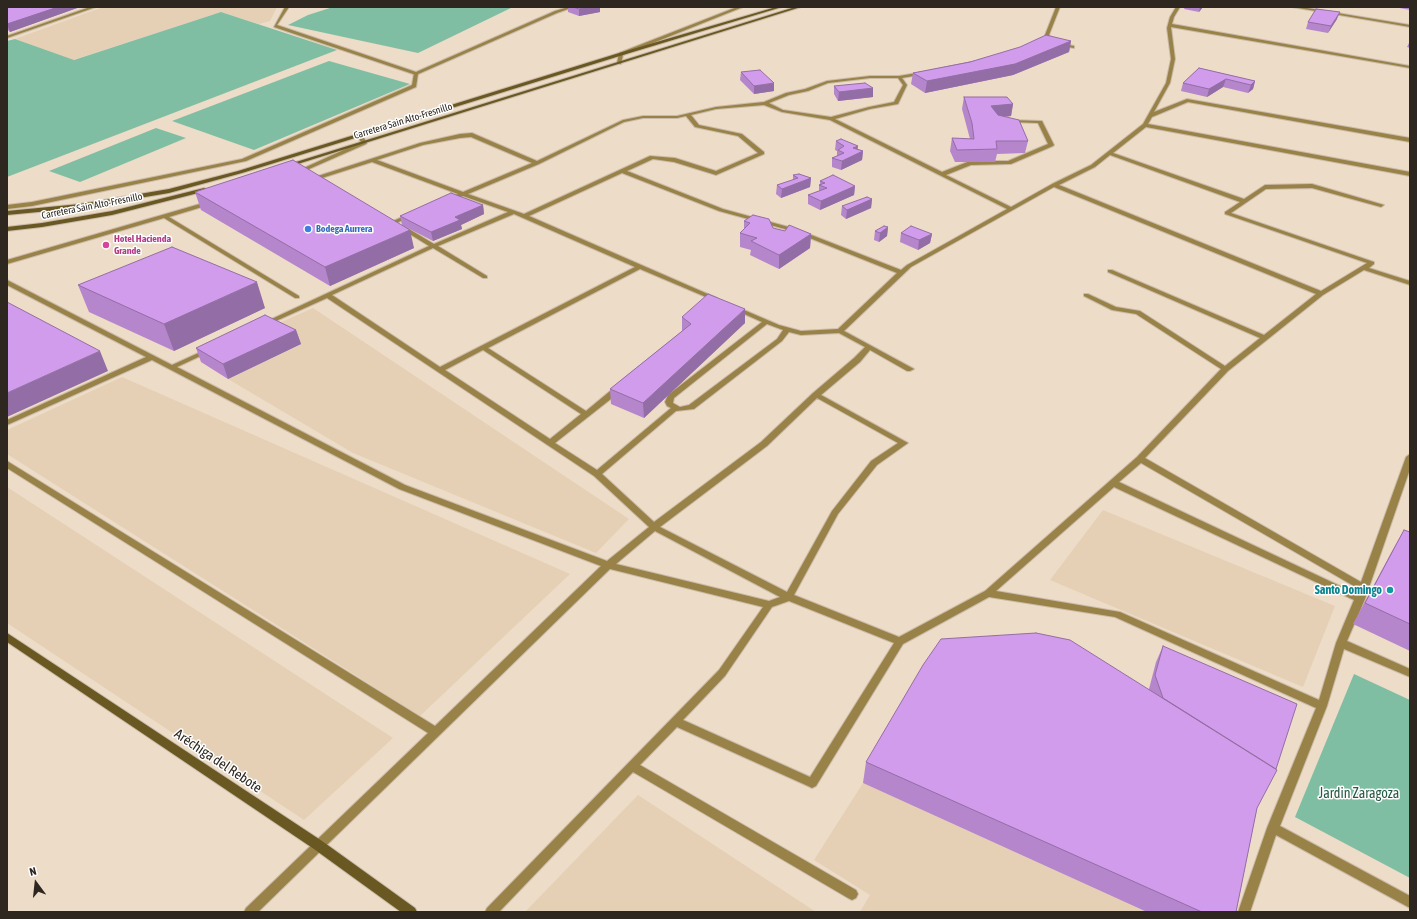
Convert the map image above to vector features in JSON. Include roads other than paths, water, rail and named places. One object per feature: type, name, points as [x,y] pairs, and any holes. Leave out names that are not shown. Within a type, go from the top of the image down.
[{"type":"main road","points":[[7,213],[80,206],[169,191],[240,172],[360,136],[622,54],[781,7]]},
{"type":"main road","name":"Carretera Sain Alto-Fresnillo","points":[[280,168],[799,7]]},
{"type":"main road","name":"Carretera Sain Alto-Fresnillo","points":[[7,229],[42,225],[112,213],[211,188]]},
{"type":"main road","name":"Aréchiga del Rebote","points":[[7,637],[318,845],[411,912]]},
{"type":"street","points":[[7,37],[94,7]]},
{"type":"street","points":[[287,7],[275,26],[416,74],[556,12],[572,7]]},
{"type":"street","points":[[619,63],[622,54],[741,7]]},
{"type":"street","points":[[1058,7],[1047,35],[1052,43],[1072,47]]},
{"type":"street","points":[[840,331],[909,266],[1054,185],[1093,166],[1145,125],[1168,83],[1174,59],[1169,28],[1172,17],[1178,7]]},
{"type":"street","points":[[1294,7],[1410,26]]},
{"type":"street","points":[[1170,25],[1410,67]]},
{"type":"street","points":[[443,202],[537,163],[610,128],[617,122],[643,117],[688,115],[716,108],[765,103],[827,82],[870,77],[899,77],[932,72]]},
{"type":"street","points":[[7,207],[40,202],[244,160],[414,86],[416,74]]},
{"type":"street","points":[[831,119],[869,108],[896,103],[905,85],[899,77]]},
{"type":"street","points":[[1150,116],[1187,100],[1410,140]]},
{"type":"street","points":[[765,103],[782,111],[831,119],[1011,209]]},
{"type":"street","points":[[524,216],[652,157],[674,160],[716,173],[762,154],[740,135],[697,126],[688,115]]},
{"type":"street","points":[[943,174],[970,163],[1008,163],[1051,145],[1040,122],[1002,120]]},
{"type":"street","points":[[1145,125],[1410,174]]},
{"type":"street","points":[[320,177],[422,144],[472,135],[537,163]]},
{"type":"street","points":[[290,176],[364,143],[360,136]]},
{"type":"street","points":[[1109,153],[1244,201]]},
{"type":"street","points":[[371,160],[524,216],[718,300]]},
{"type":"street","points":[[308,168],[326,180]]},
{"type":"street","points":[[623,171],[721,210],[794,230],[902,273]]},
{"type":"street","points":[[1054,185],[1321,294]]},
{"type":"street","points":[[675,721],[812,783],[900,642],[988,593],[1140,460],[1225,369],[1263,337],[1321,294],[1372,263],[1227,213],[1265,187],[1312,186],[1381,205]]},
{"type":"street","points":[[7,262],[214,202]]},
{"type":"street","points":[[256,328],[433,246],[514,212]]},
{"type":"street","points":[[394,222],[415,214]]},
{"type":"street","points":[[164,216],[297,298]]},
{"type":"street","points":[[387,219],[485,277]]},
{"type":"street","points":[[440,370],[641,266]]},
{"type":"street","points":[[1364,268],[1410,283]]},
{"type":"street","points":[[1110,271],[1263,337]]},
{"type":"street","points":[[7,282],[402,487],[608,565],[769,605]]},
{"type":"street","points":[[327,295],[597,474],[654,527],[789,597],[900,642]]},
{"type":"street","points":[[1086,295],[1114,309],[1138,312],[1225,369]]},
{"type":"street","points":[[732,306],[787,329],[801,333],[840,331],[910,369]]},
{"type":"street","points":[[767,321],[671,397],[669,402],[672,407],[684,409],[691,407],[780,340],[787,329]]},
{"type":"street","points":[[250,912],[608,565],[654,527],[764,444],[816,395],[857,360],[869,347]]},
{"type":"street","points":[[172,367],[214,348]]},
{"type":"street","points":[[484,348],[586,414]]},
{"type":"street","points":[[7,423],[152,357]]},
{"type":"street","points":[[550,443],[622,386]]},
{"type":"street","points":[[491,912],[722,673],[769,605],[789,597],[835,513],[853,488],[874,463],[904,443],[816,395]]},
{"type":"street","points":[[597,474],[675,408]]},
{"type":"street","points":[[1244,912],[1274,828],[1322,706],[1341,643],[1360,599],[1410,457]]},
{"type":"street","points":[[1140,460],[1364,588]]},
{"type":"street","points":[[7,464],[436,732]]},
{"type":"street","points":[[1113,483],[1360,599]]},
{"type":"street","points":[[988,593],[1118,614],[1322,706]]},
{"type":"street","points":[[1341,643],[1410,673]]},
{"type":"street","points":[[632,766],[852,894]]},
{"type":"street","points":[[1274,828],[1410,902]]},
{"type":"place","name":"Bodega Aurrera","points":[[308,229]]},
{"type":"place","name":"Hotel Hacienda Grande","points":[[106,245]]},
{"type":"place","name":"Santo Domingo","points":[[1390,590]]},
{"type":"park label","name":"Jardin Zaragoza","points":[[1359,794]]}]
